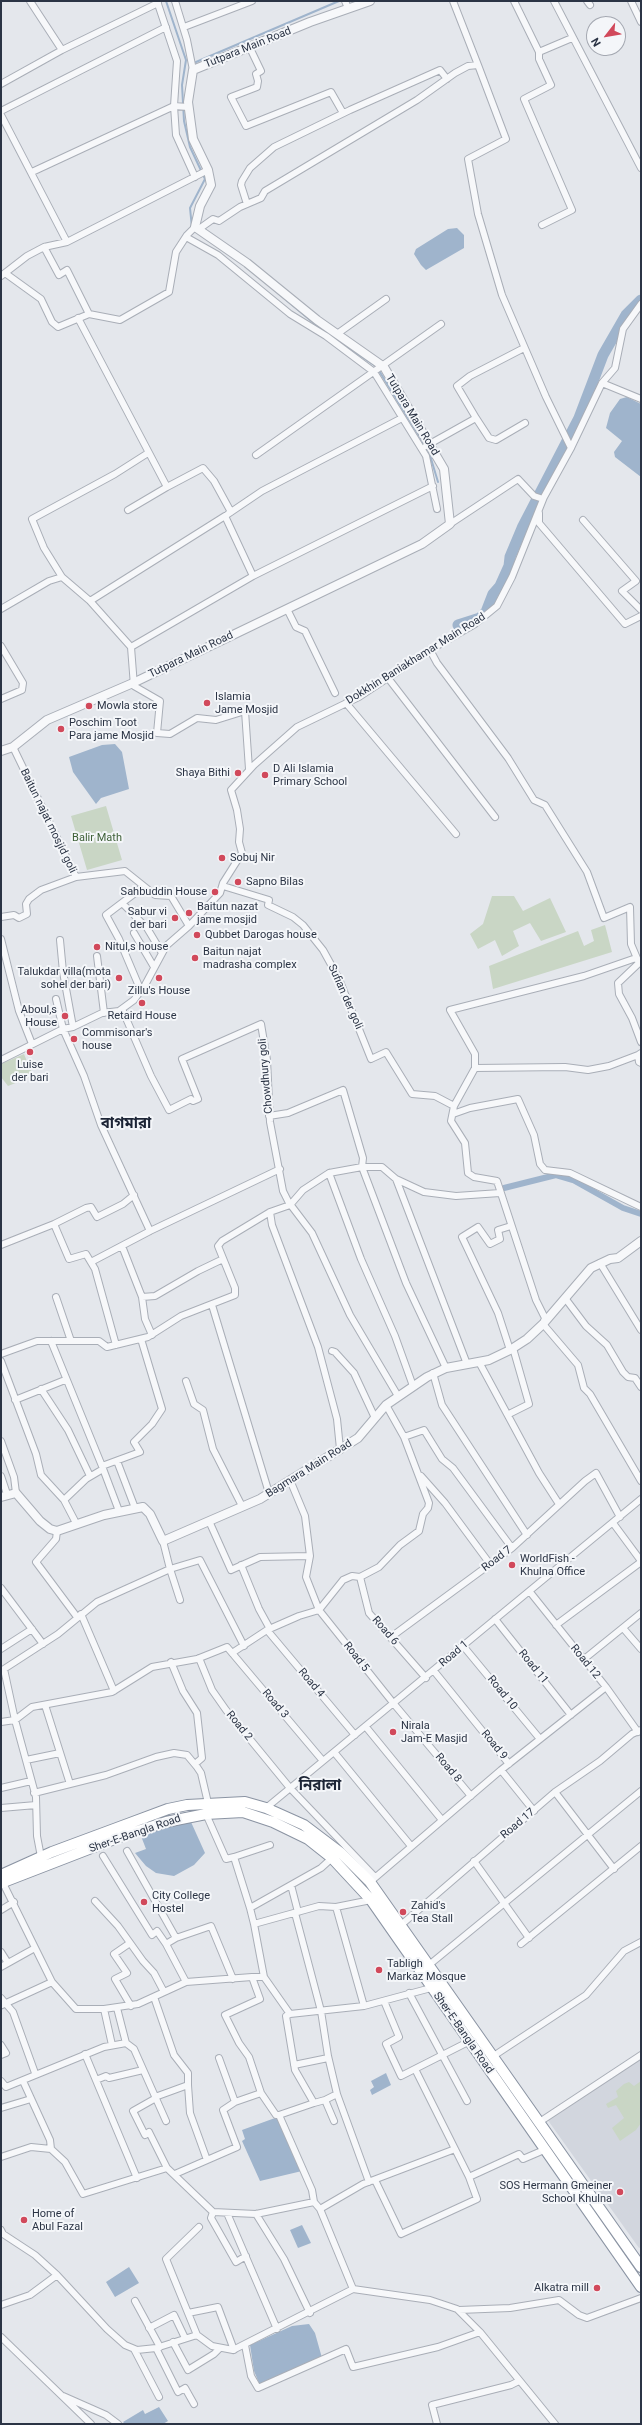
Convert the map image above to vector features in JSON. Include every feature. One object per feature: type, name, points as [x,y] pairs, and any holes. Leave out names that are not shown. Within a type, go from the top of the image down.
[{"type":"highway","name":"Sher-E-Bangla Road","points":[[2,1880],[57,1862],[168,1809],[208,1803],[244,1802],[266,1808],[342,1853],[372,1879],[401,1925],[492,2057],[589,2192],[641,2268]]},
{"type":"highway","name":"Sher-E-Bangla Road","points":[[2,1880],[52,1852],[123,1831],[206,1814],[243,1812],[301,1830],[332,1858],[371,1900],[641,2287]]},
{"type":"highway","points":[[52,1852],[57,1862]]},
{"type":"highway","points":[[407,1952],[417,1948]]},
{"type":"highway","points":[[580,2199],[589,2192]]},
{"type":"street","points":[[30,1],[62,50]]},
{"type":"street","points":[[176,1],[184,27],[193,70]]},
{"type":"street","points":[[184,27],[252,1]]},
{"type":"street","name":"Tutpara Main Road","points":[[1,750],[13,747],[47,720],[134,685],[422,544],[450,524],[444,469],[426,446],[378,369],[337,334],[247,263],[197,228],[200,206],[211,184],[182,107],[193,70],[346,4],[370,1]]},
{"type":"street","points":[[453,1],[506,139],[468,160],[478,214],[502,295],[524,348],[572,448]]},
{"type":"street","points":[[514,1],[539,52],[539,59],[551,85],[524,99],[572,210],[542,225]]},
{"type":"street","points":[[554,1],[641,168]]},
{"type":"street","points":[[631,1],[641,22]]},
{"type":"street","points":[[1,84],[62,50],[158,2],[177,61],[182,107],[176,135],[196,176]]},
{"type":"street","points":[[1,111],[166,27]]},
{"type":"street","points":[[539,52],[572,38]]},
{"type":"street","points":[[249,46],[261,71],[256,74],[258,81],[257,87],[232,97],[246,126],[331,92],[343,113]]},
{"type":"street","points":[[207,171],[67,242],[44,247],[3,275],[41,299],[52,322],[58,327],[89,314],[120,320],[169,292],[176,252],[187,236],[197,228],[213,219],[219,221],[247,204],[261,198],[264,191],[399,111],[468,66],[478,65]]},
{"type":"street","points":[[247,204],[241,185],[250,168],[274,148],[343,113],[440,70],[447,79]]},
{"type":"street","points":[[32,172],[182,107]]},
{"type":"street","points":[[1,115],[32,172],[67,242]]},
{"type":"street","points":[[187,236],[218,255],[290,314],[378,369],[402,418],[426,446],[426,456],[437,510]]},
{"type":"street","points":[[44,247],[59,275],[67,270],[89,314]]},
{"type":"street","points":[[337,334],[386,299]]},
{"type":"street","name":"Dokkhin Baniakhamar Main Road","points":[[1,1060],[63,1029],[104,1013],[122,1009],[134,1000],[166,946],[189,926],[220,893],[242,853],[239,842],[240,829],[237,810],[231,790],[249,769],[297,727],[346,703],[388,678],[430,650],[475,624],[497,606],[512,577],[538,509],[572,448],[602,383],[615,368],[623,328],[641,304]]},
{"type":"street","points":[[78,318],[167,487]]},
{"type":"street","points":[[256,455],[441,324]]},
{"type":"street","points":[[524,348],[470,376],[457,386],[488,438],[496,440],[525,423]]},
{"type":"street","points":[[602,383],[641,399]]},
{"type":"street","points":[[90,601],[262,491],[402,418]]},
{"type":"street","points":[[426,446],[476,418]]},
{"type":"street","points":[[148,453],[115,474],[32,519],[44,548],[62,577],[90,601],[131,647],[134,685],[160,701],[157,733],[170,734],[198,718],[216,720],[245,711],[249,769]]},
{"type":"street","points":[[128,510],[203,468],[214,481],[231,512]]},
{"type":"street","points":[[450,524],[518,479],[534,496],[543,499]]},
{"type":"street","points":[[131,647],[253,576],[433,486]]},
{"type":"street","points":[[538,509],[539,523],[625,624],[641,616]]},
{"type":"street","points":[[225,516],[253,576]]},
{"type":"street","points":[[583,520],[636,581],[622,591],[641,610]]},
{"type":"street","points":[[1,609],[49,580],[62,577]]},
{"type":"street","points":[[287,609],[296,627],[304,631],[335,693]]},
{"type":"street","points":[[1,646],[23,683],[22,690],[1,699]]},
{"type":"street","points":[[430,650],[437,663],[508,758],[534,800],[545,805],[587,872],[604,918],[630,907],[631,944],[639,961]]},
{"type":"street","points":[[388,678],[495,817]]},
{"type":"street","points":[[346,703],[456,834]]},
{"type":"street","name":"Baitun najat mosjid goli","points":[[13,747],[76,877],[125,871],[143,888],[155,895],[171,896],[189,926]]},
{"type":"street","points":[[1,917],[14,915],[19,918],[27,914],[26,904],[29,899],[41,890],[76,877]]},
{"type":"street","name":"Sufian der goli","points":[[223,886],[269,900],[268,905],[293,917],[303,925],[322,950],[339,979],[371,1059],[386,1052],[412,1094],[435,1096],[454,1106]]},
{"type":"street","points":[[140,991],[106,915],[143,888]]},
{"type":"street","points":[[122,902],[147,928],[162,953]]},
{"type":"street","points":[[134,933],[154,967]]},
{"type":"street","points":[[1,939],[19,1011],[32,1044]]},
{"type":"street","points":[[60,940],[62,972],[73,1026]]},
{"type":"street","points":[[97,956],[104,1013]]},
{"type":"street","points":[[639,961],[618,983],[619,994],[632,1018],[641,1042]]},
{"type":"street","points":[[639,961],[450,1010],[475,1054],[475,1068],[454,1106],[451,1121],[465,1143],[468,1173],[474,1177],[498,1181],[500,1193],[536,1300],[545,1318],[543,1324],[578,1365],[584,1388],[590,1394],[641,1481]]},
{"type":"street","points":[[56,999],[63,1029],[84,1076],[101,1125],[150,1231]]},
{"type":"street","name":"Chowdhury goli","points":[[122,1009],[151,1076],[169,1110],[191,1099],[193,1102],[198,1099],[182,1059],[261,1024],[267,1060],[270,1116],[283,1191],[290,1204],[312,1233],[353,1321],[398,1396]]},
{"type":"street","points":[[475,1068],[565,1067],[588,1070],[609,1066],[639,1054],[638,1062],[641,1063]]},
{"type":"street","points":[[270,1116],[288,1113],[343,1090],[363,1158],[362,1167],[406,1283],[446,1368]]},
{"type":"street","points":[[453,1114],[470,1108],[518,1099],[534,1135],[540,1164],[545,1170],[570,1174],[641,1207]]},
{"type":"street","points":[[1,1354],[37,1341],[99,1341],[107,1347],[141,1339],[152,1335],[182,1316],[235,1295],[235,1288],[218,1246],[222,1241],[270,1212],[290,1204],[303,1190],[329,1173],[362,1167],[382,1167],[396,1179],[424,1192],[456,1196],[500,1193]]},
{"type":"street","points":[[91,1262],[150,1231],[280,1169]]},
{"type":"street","points":[[329,1173],[361,1259],[395,1336],[413,1386]]},
{"type":"street","points":[[396,1179],[468,1364]]},
{"type":"street","points":[[1,1245],[54,1224],[91,1207],[97,1217],[123,1204],[134,1196]]},
{"type":"street","points":[[270,1212],[272,1225],[318,1347],[337,1419],[340,1449]]},
{"type":"street","points":[[54,1224],[69,1260],[86,1254],[91,1262],[116,1345]]},
{"type":"street","points":[[509,1414],[529,1404],[512,1349],[498,1313],[462,1236],[478,1227],[490,1244],[500,1239],[498,1230],[511,1226]]},
{"type":"street","name":"Bagmara Main Road","points":[[163,1542],[269,1493],[358,1438],[386,1405],[433,1374],[446,1368],[489,1360],[512,1349],[527,1339],[543,1324],[591,1268],[600,1263],[618,1258],[641,1241]]},
{"type":"street","points":[[122,1246],[142,1297],[145,1318],[152,1335]]},
{"type":"street","points":[[142,1297],[154,1296],[204,1267],[223,1259]]},
{"type":"street","points":[[600,1263],[641,1330]]},
{"type":"street","points":[[56,1297],[71,1341]]},
{"type":"street","points":[[565,1298],[586,1326],[607,1345],[623,1372],[628,1377],[635,1378],[641,1387]]},
{"type":"street","points":[[212,1305],[246,1412],[269,1493]]},
{"type":"street","points":[[64,1500],[90,1476],[117,1461],[140,1452],[134,1442],[152,1424],[162,1409],[141,1339]]},
{"type":"street","points":[[51,1341],[65,1380],[103,1468],[119,1511]]},
{"type":"street","points":[[332,1351],[335,1352],[354,1373],[375,1418]]},
{"type":"street","points":[[1,1361],[41,1475],[64,1500],[76,1523]]},
{"type":"street","points":[[479,1362],[509,1414],[539,1474],[559,1504]]},
{"type":"street","points":[[433,1374],[442,1405],[527,1535]]},
{"type":"street","points":[[15,1400],[65,1380]]},
{"type":"street","points":[[186,1381],[194,1404],[203,1410],[213,1449],[242,1506]]},
{"type":"street","points":[[41,1389],[68,1430],[90,1476]]},
{"type":"street","points":[[232,1653],[269,1630],[299,1616],[318,1610],[343,1580],[352,1576],[360,1577],[379,1567],[400,1545],[419,1531],[423,1514],[428,1508],[429,1503],[404,1437],[386,1405]]},
{"type":"street","points":[[404,1437],[424,1430],[442,1459],[453,1468],[512,1548]]},
{"type":"street","points":[[1,1441],[14,1477],[16,1493],[40,1521],[50,1529],[57,1530],[119,1511],[143,1507],[150,1514],[163,1542],[180,1600]]},
{"type":"street","points":[[117,1461],[135,1508]]},
{"type":"street","name":"Road 7","points":[[391,1638],[512,1548],[584,1481],[596,1473],[620,1517]]},
{"type":"street","points":[[419,1474],[446,1503],[490,1564]]},
{"type":"street","points":[[1,1476],[4,1495],[16,1493]]},
{"type":"street","name":"Road 5","points":[[290,1480],[306,1516],[310,1556],[306,1577],[318,1610],[394,1704]]},
{"type":"street","name":"Road 1","points":[[266,1808],[464,1647],[495,1619],[530,1592],[641,1499]]},
{"type":"street","points":[[209,1521],[230,1570],[260,1557],[310,1556]]},
{"type":"street","points":[[556,1625],[641,1561],[613,1523]]},
{"type":"street","points":[[57,1530],[56,1538],[36,1562],[79,1616],[114,1691]]},
{"type":"street","points":[[41,1857],[37,1836],[34,1793],[3,1666],[43,1644],[97,1602],[170,1570],[200,1560],[244,1646]]},
{"type":"street","name":"Road 4","points":[[241,1565],[258,1609],[269,1630],[356,1735]]},
{"type":"street","name":"Road 6","points":[[360,1577],[370,1613],[426,1678]]},
{"type":"street","points":[[1,1588],[43,1644]]},
{"type":"street","name":"Road 12","points":[[530,1592],[640,1731]]},
{"type":"street","points":[[583,1660],[641,1613]]},
{"type":"street","name":"Road 11","points":[[495,1619],[571,1715]]},
{"type":"street","points":[[623,1628],[641,1649]]},
{"type":"street","points":[[1,1649],[32,1629]]},
{"type":"street","name":"Road 3","points":[[199,1658],[227,1647],[323,1761]]},
{"type":"street","name":"Road 10","points":[[464,1647],[540,1740]]},
{"type":"street","points":[[1,1722],[15,1720],[32,1707],[114,1691],[152,1667],[171,1662],[199,1658]]},
{"type":"street","name":"Road 2","points":[[199,1658],[212,1690],[290,1788],[372,1879]]},
{"type":"street","points":[[171,1662],[183,1691],[198,1714],[202,1758],[195,1764]]},
{"type":"street","name":"Road 9","points":[[434,1671],[509,1764]]},
{"type":"street","points":[[372,1879],[501,1770],[606,1687]]},
{"type":"street","name":"Road 8","points":[[394,1704],[471,1796]]},
{"type":"street","points":[[45,1705],[70,1784]]},
{"type":"street","points":[[366,1727],[442,1820]]},
{"type":"street","name":"Road 17","points":[[401,1925],[555,1792],[600,1761],[632,1734],[640,1731]]},
{"type":"street","points":[[334,1752],[411,1846]]},
{"type":"street","points":[[26,1760],[60,1753]]},
{"type":"street","points":[[34,1793],[106,1775],[156,1757],[174,1753],[187,1755],[195,1764],[201,1773],[208,1803]]},
{"type":"street","points":[[501,1770],[534,1811]]},
{"type":"street","points":[[1,1788],[31,1781]]},
{"type":"street","points":[[429,1965],[641,1791]]},
{"type":"street","points":[[555,1792],[614,1869]]},
{"type":"street","points":[[1,1808],[36,1805]]},
{"type":"street","points":[[206,1814],[226,1859],[270,1845]]},
{"type":"street","points":[[521,1944],[641,1846]]},
{"type":"street","points":[[127,1851],[176,1938]]},
{"type":"street","points":[[103,1856],[152,1935],[157,1931],[166,1944],[186,1982]]},
{"type":"street","points":[[234,1857],[250,1908],[264,1977],[290,2014]]},
{"type":"street","points":[[250,1908],[321,1868],[332,1858]]},
{"type":"street","points":[[474,1861],[529,1938]]},
{"type":"street","points":[[2,1880],[52,1982],[76,2009],[104,2009],[131,2006],[186,1982],[264,1977]]},
{"type":"street","points":[[291,1885],[321,2011],[328,2058],[337,2094],[372,2181],[401,2234],[477,2199],[469,2177],[415,2069]]},
{"type":"street","points":[[94,1900],[118,1926],[143,1961],[154,1973],[164,1992]]},
{"type":"street","points":[[254,1924],[320,1906],[336,1907],[371,1900]]},
{"type":"street","points":[[1,1910],[14,1902]]},
{"type":"street","points":[[336,1907],[364,2006]]},
{"type":"street","points":[[166,1944],[176,1938],[211,1926],[233,1979]]},
{"type":"street","points":[[492,2057],[586,1996],[624,1951],[641,1942]]},
{"type":"street","points":[[130,1943],[114,1954],[127,1973],[116,1979],[131,2006]]},
{"type":"street","points":[[1,1967],[35,1948]]},
{"type":"street","points":[[1,1952],[8,1963]]},
{"type":"street","points":[[252,1977],[260,2000],[225,2015],[239,2043],[249,2057],[261,2093],[276,2115],[279,2115],[312,2190],[314,2202],[320,2209],[353,2289]]},
{"type":"street","points":[[35,2074],[13,2012],[2,2003],[52,1982]]},
{"type":"street","points":[[314,2103],[294,2065],[286,2016],[290,2014],[364,2006],[431,1988]]},
{"type":"street","points":[[409,1993],[466,2101]]},
{"type":"street","points":[[154,1997],[174,2055],[188,2074],[190,2113],[207,2160]]},
{"type":"street","points":[[384,2001],[399,2037],[386,2044],[402,2076],[470,2041]]},
{"type":"street","points":[[117,2008],[126,2043],[134,2049],[166,2121]]},
{"type":"street","points":[[104,2009],[112,2046]]},
{"type":"street","points":[[1,2081],[6,2087],[85,2054],[126,2043]]},
{"type":"street","points":[[1,2045],[6,2053],[1,2055]]},
{"type":"street","points":[[85,2054],[137,2178]]},
{"type":"street","points":[[538,2123],[641,2056]]},
{"type":"street","points":[[218,2058],[235,2102]]},
{"type":"street","points":[[294,2065],[328,2058]]},
{"type":"street","points":[[96,2080],[106,2076],[109,2078],[143,2070]]},
{"type":"street","points":[[22,2081],[50,2140],[50,2149]]},
{"type":"street","points":[[188,2085],[155,2098],[133,2111],[145,2135],[150,2132],[167,2168],[213,2212],[256,2214],[314,2202]]},
{"type":"street","points":[[175,2174],[237,2147],[223,2110],[235,2102],[261,2093]]},
{"type":"street","points":[[279,2115],[325,2100],[337,2094]]},
{"type":"street","points":[[1,2108],[31,2099]]},
{"type":"street","points":[[325,2100],[334,2121]]},
{"type":"street","points":[[1,2157],[32,2147],[50,2149],[65,2162],[83,2194],[167,2168]]},
{"type":"street","points":[[320,2209],[372,2181],[455,2149]]},
{"type":"street","points":[[469,2177],[519,2154],[522,2159],[544,2150]]},
{"type":"street","points":[[213,2212],[210,2218],[236,2262],[246,2256]]},
{"type":"street","points":[[227,2213],[277,2329]]},
{"type":"street","points":[[256,2214],[284,2259],[310,2313]]},
{"type":"street","points":[[199,2227],[166,2259],[197,2335],[212,2346],[219,2349],[234,2350],[310,2313],[353,2289],[430,2300],[459,2310],[510,2308],[559,2300],[581,2316],[587,2318],[641,2298]]},
{"type":"street","points":[[1,2230],[3,2234],[35,2255],[57,2275],[107,2329],[125,2345],[134,2349],[158,2348],[197,2335]]},
{"type":"street","points":[[1,2305],[30,2295],[57,2275]]},
{"type":"street","points":[[135,2301],[178,2392],[185,2388],[194,2404]]},
{"type":"street","points":[[188,2313],[218,2307],[234,2350]]},
{"type":"street","points":[[459,2310],[480,2332],[555,2424]]},
{"type":"street","points":[[149,2328],[174,2315],[185,2338]]},
{"type":"street","points":[[245,2345],[251,2376],[258,2388],[346,2349],[354,2367],[438,2347],[480,2332]]},
{"type":"street","points":[[1,2337],[91,2424]]},
{"type":"street","points":[[173,2342],[188,2370],[214,2354],[219,2349]]},
{"type":"street","points":[[134,2349],[159,2397]]},
{"type":"street","points":[[437,2424],[432,2405],[511,2385],[519,2381]]},
{"type":"street","points":[[62,2396],[106,2414],[118,2424]]},
{"type":"shaded area","name":"SOS Hermann Gmeiner School Khulna","points":[[641,2056],[641,2247],[639,2248],[547,2119]]},
{"type":"green space","name":"Balir Math","points":[[106,806],[122,860],[87,870],[71,816]]},
{"type":"green space","points":[[492,896],[514,896],[523,911],[550,898],[566,932],[541,941],[530,923],[513,931],[519,946],[502,956],[495,940],[478,949],[470,934],[483,924]]},
{"type":"green space","points":[[605,925],[612,952],[493,989],[489,966],[578,931],[584,946],[594,941],[591,930]]},
{"type":"green space","points":[[24,1054],[33,1076],[8,1086],[1,1077],[1,1064]]},
{"type":"green space","points":[[641,2081],[641,2123],[636,2130],[620,2141],[612,2128],[624,2118],[616,2105],[608,2108],[606,2104],[618,2097],[616,2091],[624,2084],[629,2082],[634,2086]]},
{"type":"water","points":[[457,228],[464,235],[464,248],[426,270],[414,254],[416,249],[448,229]]},
{"type":"water","points":[[627,397],[641,404],[641,477],[615,457],[614,452],[622,441],[606,428],[610,413],[620,399]]},
{"type":"water","points":[[115,744],[122,752],[129,789],[101,798],[96,804],[73,772],[69,757],[102,745]]},
{"type":"water","points":[[191,1822],[205,1853],[194,1865],[174,1876],[156,1873],[146,1866],[135,1853],[146,1849],[141,1836],[160,1828]]},
{"type":"water","points":[[386,2073],[391,2085],[372,2095],[370,2090],[374,2087],[371,2081]]},
{"type":"water","points":[[275,2118],[279,2120],[302,2171],[260,2181],[242,2141],[245,2139],[242,2130]]},
{"type":"water","points":[[302,2225],[311,2243],[298,2248],[290,2230]]},
{"type":"water","points":[[129,2267],[139,2283],[115,2297],[106,2282]]},
{"type":"water","points":[[309,2324],[315,2333],[322,2358],[262,2384],[259,2383],[254,2371],[250,2345],[292,2326]]},
{"type":"water","points":[[159,2407],[168,2421],[163,2424],[125,2424],[123,2422],[143,2410],[145,2414]]},
{"type":"waterway","points":[[166,1],[186,60],[182,85],[184,121],[190,147],[205,179],[190,208],[192,228]]},
{"type":"waterway","points":[[196,62],[339,1]]},
{"type":"waterway","points":[[278,293],[322,330]]},
{"type":"waterway","points":[[458,625],[480,618],[486,612],[493,594],[500,586],[509,566],[510,557],[523,526],[579,418],[603,355],[626,315],[641,300]]},
{"type":"waterway","points":[[331,336],[374,365]]},
{"type":"waterway","points":[[378,369],[429,452],[438,482]]},
{"type":"waterway","points":[[504,1188],[556,1175],[573,1180],[623,1208],[641,1214]]},
{"type":"place","name":"Islamia Jame Mosjid","points":[[207,703]]},
{"type":"place","name":"Mowla store","points":[[89,706]]},
{"type":"place","name":"Poschim Toot Para jame Mosjid","points":[[61,729]]},
{"type":"place","name":"Shaya Bithi","points":[[238,773]]},
{"type":"place","name":"D Ali Islamia Primary School","points":[[265,775]]},
{"type":"place","name":"Sobuj Nir","points":[[222,858]]},
{"type":"place","name":"Sapno Bilas","points":[[238,882]]},
{"type":"place","name":"Sahbuddin House","points":[[215,892]]},
{"type":"place","name":"Baitun nazat jame mosjid","points":[[189,913]]},
{"type":"place","name":"Sabur vi der bari","points":[[175,918]]},
{"type":"place","name":"Qubbet Darogas house","points":[[197,935]]},
{"type":"place","name":"Nitul,s house","points":[[97,947]]},
{"type":"place","name":"Baitun najat madrasha complex","points":[[195,958]]},
{"type":"place","name":"Talukdar villa(mota sohel der bari)","points":[[119,978]]},
{"type":"place","name":"Zillu's House","points":[[159,978]]},
{"type":"place","name":"Retaird House","points":[[142,1003]]},
{"type":"place","name":"Aboul,s House","points":[[65,1016]]},
{"type":"place","name":"Commisonar's house","points":[[74,1039]]},
{"type":"place","name":"Luise der bari","points":[[30,1052]]},
{"type":"place","name":"WorldFish - Khulna Office","points":[[512,1565]]},
{"type":"place","name":"Nirala Jam-E Masjid","points":[[393,1732]]},
{"type":"place","name":"City College Hostel","points":[[144,1902]]},
{"type":"place","name":"Zahid's Tea Stall","points":[[403,1912]]},
{"type":"place","name":"Tabligh Markaz Mosque","points":[[379,1970]]},
{"type":"place","name":"SOS Hermann Gmeiner School Khulna","points":[[620,2192]]},
{"type":"place","name":"Home of Abul Fazal","points":[[24,2220]]},
{"type":"place","name":"Alkatra mill","points":[[597,2288]]},
{"type":"district","name":"বাগমারা","points":[[126,1124]]},
{"type":"district","name":"নিরালা","points":[[320,1786]]}]
